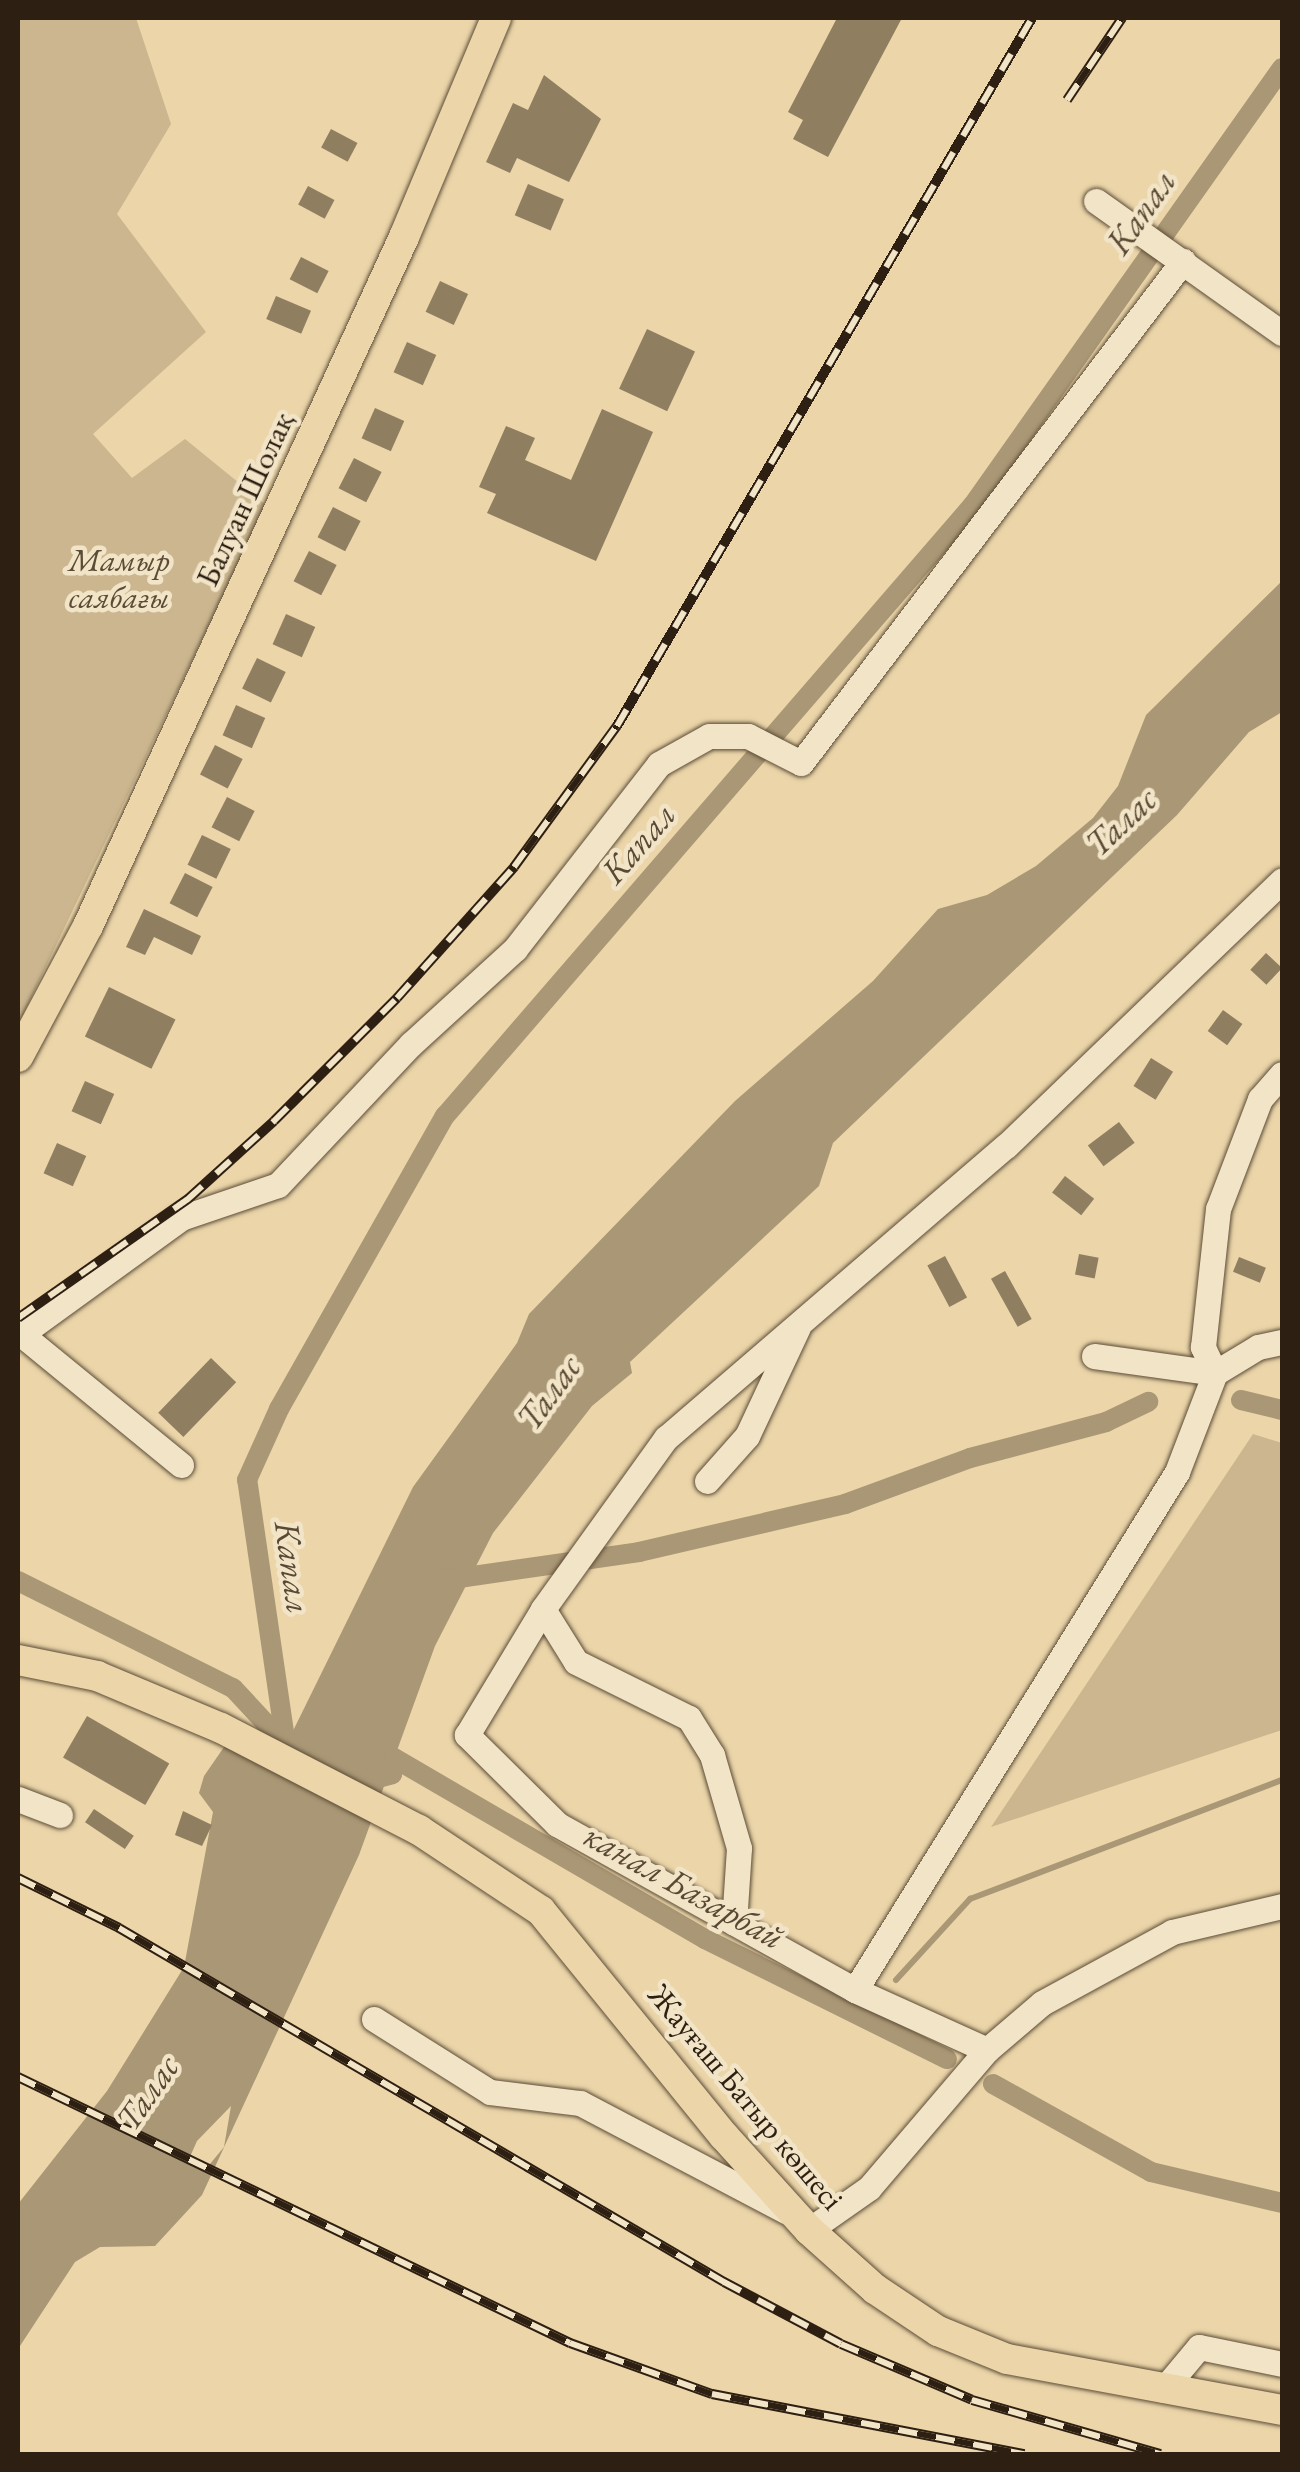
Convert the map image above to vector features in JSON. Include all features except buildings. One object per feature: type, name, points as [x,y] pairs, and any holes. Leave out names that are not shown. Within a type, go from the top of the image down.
[{"type":"main road","name":"Балуан Шолақ","points":[[18,1058],[88,926],[404,237],[496,18]]},
{"type":"main road","name":"Жауғаш Батыр көшесі","points":[[18,1660],[97,1676],[221,1728],[419,1830],[541,1910],[803,2224],[875,2289],[938,2331],[1007,2358],[1282,2410]]},
{"type":"street","points":[[1096,200],[1282,333]]},
{"type":"street","points":[[181,1465],[19,1335],[181,1218],[278,1185],[411,1044],[516,949],[659,764],[709,736],[748,736],[801,763],[1183,262]]},
{"type":"street","points":[[987,2050],[855,1990],[557,1824],[468,1735],[543,1610],[666,1438],[1006,1146],[1282,880]]},
{"type":"street","points":[[1215,1373],[1203,1347],[1218,1209],[1260,1099],[1282,1074]]},
{"type":"street","points":[[707,1481],[746,1436],[802,1318]]},
{"type":"street","points":[[855,1990],[1177,1472],[1215,1373],[1258,1347],[1282,1342]]},
{"type":"street","points":[[1094,1356],[1215,1373]]},
{"type":"street","points":[[543,1610],[576,1662],[689,1718],[712,1755],[739,1848],[734,1923]]},
{"type":"street","points":[[18,1798],[60,1815]]},
{"type":"street","points":[[374,2019],[490,2092],[580,2103],[803,2224],[869,2188],[987,2050],[1042,2003],[1172,1932],[1282,1906]]},
{"type":"street","points":[[1163,2390],[1199,2347],[1282,2364]]},
{"type":"green space","name":"Мамыр саябағы","points":[[18,18],[136,18],[171,124],[117,214],[206,332],[93,434],[132,478],[185,439],[266,505],[18,1025]]},
{"type":"green space","points":[[1253,1434],[1282,1443],[1282,1730],[991,1827]]},
{"type":"water","name":"Талас","points":[[1282,581],[1282,712],[1249,732],[1177,815],[833,1143],[819,1186],[630,1362],[632,1373],[592,1406],[493,1533],[435,1646],[359,1855],[202,2195],[155,2246],[100,2247],[75,2262],[18,2349],[18,2204],[107,2091],[184,1967],[213,1812],[199,1793],[204,1776],[231,1737],[289,1739],[413,1487],[517,1343],[529,1314],[735,1101],[873,981],[938,909],[987,895],[1036,866],[1093,818],[1118,786],[1146,715]],"holes":[[[231,2106],[224,2147],[210,2164],[194,2165],[189,2159],[197,2141]]]},
{"type":"waterway","name":"Капал","points":[[285,1739],[247,1480],[279,1409],[445,1116],[973,505],[1282,68]]},
{"type":"waterway","points":[[1241,1400],[1282,1410]]},
{"type":"waterway","points":[[445,1580],[639,1552],[845,1504],[970,1458],[1106,1422],[1148,1402]]},
{"type":"waterway","points":[[18,1581],[233,1688],[283,1742]]},
{"type":"waterway","name":"канал Базарбай","points":[[363,1782],[392,1774],[394,1758],[705,1939],[947,2059]]},
{"type":"waterway","points":[[896,1980],[970,1899],[1282,1780]]},
{"type":"waterway","name":"канал Базарбай","points":[[993,2084],[1151,2172],[1282,2203]]},
{"type":"railway","points":[[18,1318],[188,1199],[274,1121],[397,998],[514,867],[617,726],[1032,18]]},
{"type":"railway","points":[[1067,100],[1122,18]]},
{"type":"railway","points":[[18,1878],[119,1928],[724,2282],[841,2344],[972,2400],[1160,2454]]},
{"type":"railway","points":[[18,2077],[570,2343],[712,2394],[1024,2454]]}]
